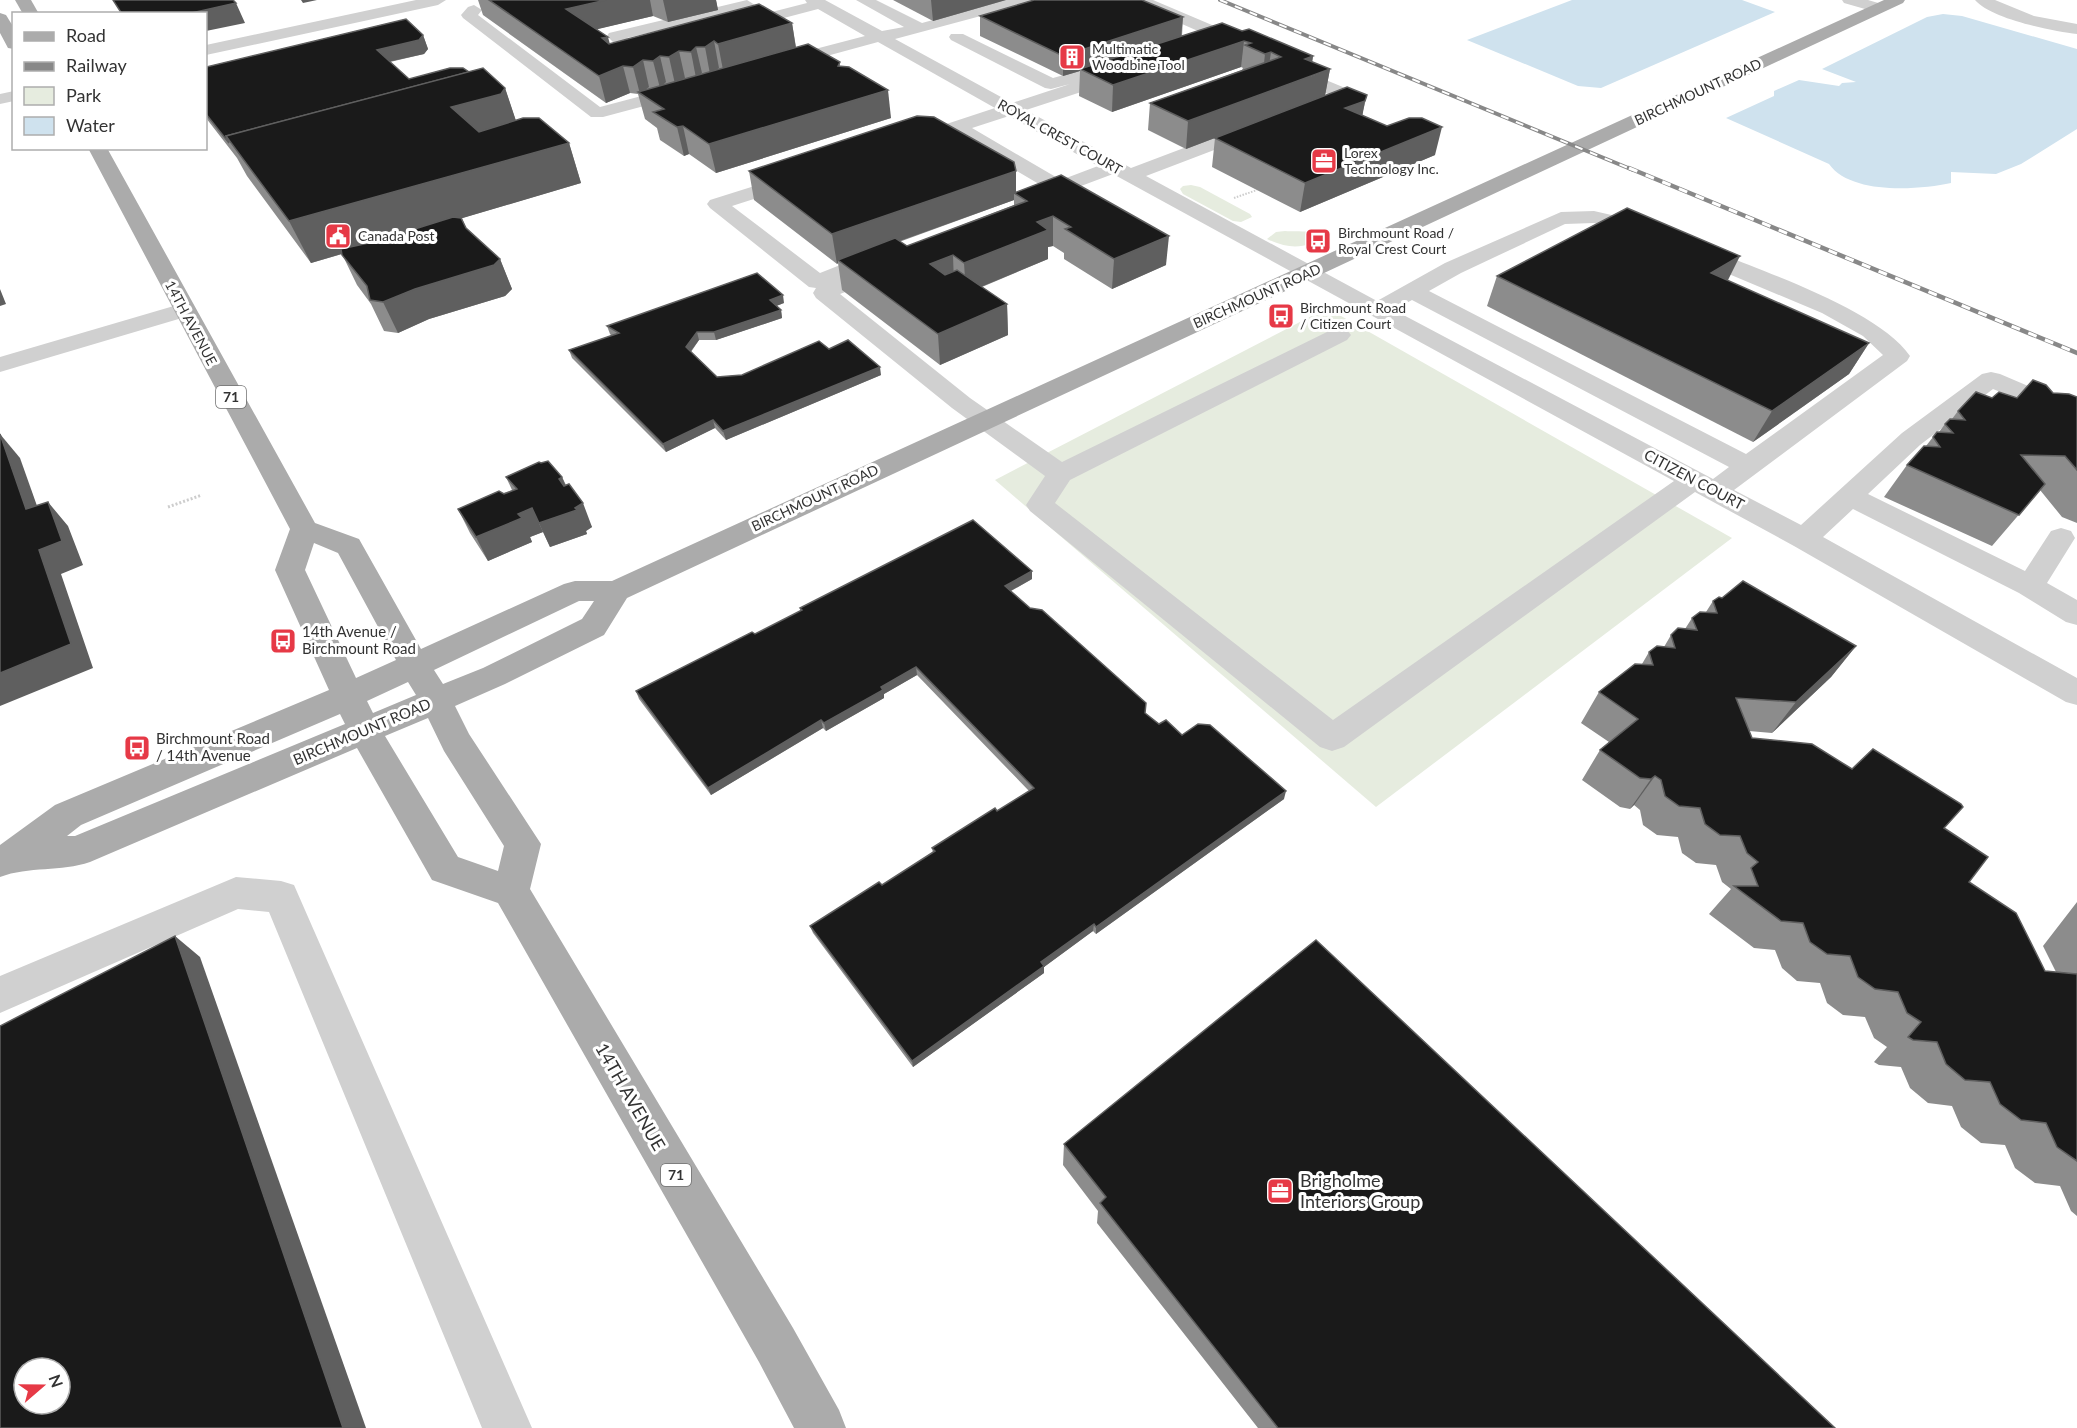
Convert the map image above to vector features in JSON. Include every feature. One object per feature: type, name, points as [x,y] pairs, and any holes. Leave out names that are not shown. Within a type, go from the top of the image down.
[{"type":"main road","name":"BIRCHMOUNT ROAD","points":[[9,858],[68,815],[348,696],[575,591],[616,591],[1897,0]]},
{"type":"main road","points":[[0,18],[12,40]]},
{"type":"main road","name":"14TH AVENUE","points":[[98,150],[304,529]]},
{"type":"main road","points":[[304,529],[349,546],[414,666],[436,701],[456,742],[523,844],[511,891],[445,869],[365,732],[290,570],[304,529]]},
{"type":"main road","name":"BIRCHMOUNT ROAD","points":[[9,858],[77,851],[494,676],[592,627],[616,591]]},
{"type":"main road","name":"14TH AVENUE","points":[[511,891],[776,1345],[821,1428]]},
{"type":"street","points":[[207,52],[438,0]]},
{"type":"street","points":[[459,0],[479,9],[469,15],[597,113],[700,85]]},
{"type":"street","points":[[864,0],[920,29]]},
{"type":"street","points":[[758,70],[1023,0]]},
{"type":"street","points":[[1140,0],[1212,31],[1166,53],[1223,40]]},
{"type":"street","points":[[1850,0],[1879,8]]},
{"type":"street","points":[[1983,0],[2015,16],[2039,24],[2077,29]]},
{"type":"street","points":[[678,40],[633,52],[615,36],[657,25],[672,25],[743,2],[788,28]]},
{"type":"street","points":[[724,29],[816,2]]},
{"type":"street","name":"ROYAL CREST COURT","points":[[816,2],[1308,273]]},
{"type":"street","points":[[888,149],[1011,110],[1134,63],[1051,84],[957,38],[980,31]]},
{"type":"street","points":[[808,40],[827,51]]},
{"type":"street","points":[[1273,63],[1344,94],[1291,114]]},
{"type":"street","points":[[1126,174],[1077,202],[1056,202],[1019,210],[1059,188],[1126,174],[1270,122]]},
{"type":"street","points":[[956,127],[1059,188]]},
{"type":"street","points":[[820,171],[717,204],[817,282],[898,257],[824,293],[961,403],[1060,474]]},
{"type":"street","points":[[1339,335],[1060,474],[1040,505],[1332,738],[1704,485],[1748,466],[1898,356],[1871,331],[1830,308],[1635,226],[1594,217],[1562,218],[1453,268],[1378,310]]},
{"type":"street","name":"CITIZEN COURT","points":[[1308,273],[1804,539],[2075,689]]},
{"type":"street","points":[[1412,291],[1748,466]]},
{"type":"street","points":[[0,364],[184,310]]},
{"type":"street","points":[[0,342],[46,351]]},
{"type":"street","points":[[1804,539],[1911,439],[1991,379],[2077,416]]},
{"type":"street","points":[[1849,496],[2030,586],[2077,614]]},
{"type":"street","points":[[2030,586],[2061,538]]},
{"type":"street","points":[[0,995],[236,892],[282,897],[507,1428]]},
{"type":"path","points":[[1234,198],[1257,190]]},
{"type":"path","points":[[168,507],[202,495]]},
{"type":"green space","points":[[1191,185],[1200,187],[1252,217],[1241,222],[1233,221],[1183,194],[1180,189]]},
{"type":"green space","points":[[1276,232],[1330,235],[1313,243],[1299,246],[1284,245],[1267,239]]},
{"type":"green space","points":[[1327,308],[1732,538],[1376,807],[995,480]]},
{"type":"water","points":[[1572,0],[1742,0],[1775,12],[1601,88],[1578,86],[1467,40]]},
{"type":"water","points":[[1943,14],[1962,16],[2077,49],[2077,129],[2021,164],[1996,174],[1951,172],[1951,183],[1886,188],[1853,181],[1839,174],[1829,164],[1726,118],[1774,96],[1774,91],[1799,80],[1839,86],[1842,83],[1856,82],[1822,69],[1927,17]]},
{"type":"building","points":[[113,0],[233,0],[236,3],[196,12],[121,12]]},
{"type":"building","points":[[489,0],[606,0],[566,9],[608,37],[602,38],[609,44],[759,4],[792,23],[718,44],[714,41],[705,47],[696,47],[691,52],[679,51],[669,57],[660,56],[653,61],[643,60],[633,67],[623,66],[599,76]]},
{"type":"building","points":[[1034,0],[1142,0],[1183,17],[1063,56],[980,16]]},
{"type":"building","points":[[406,19],[423,35],[419,40],[377,50],[409,79],[450,68],[463,68],[469,72],[226,136],[229,143],[207,115],[207,67]]},
{"type":"building","points":[[1222,23],[1242,31],[1249,29],[1313,56],[1305,59],[1330,69],[1188,121],[1150,103],[1281,57],[1271,52],[1265,54],[1245,45],[1251,43],[1244,41],[1113,85],[1080,69]]},
{"type":"building","points":[[808,44],[840,62],[838,66],[849,67],[888,90],[709,144],[683,126],[677,127],[653,112],[664,109],[638,92]]},
{"type":"building","points":[[483,68],[505,88],[501,94],[451,107],[479,132],[523,118],[539,118],[569,143],[289,221],[226,136]]},
{"type":"building","points":[[1347,87],[1367,95],[1365,101],[1345,108],[1387,126],[1409,118],[1422,118],[1442,127],[1305,183],[1215,138]]},
{"type":"building","points":[[917,116],[934,117],[1014,162],[1016,171],[832,234],[749,171]]},
{"type":"building","points":[[1061,175],[1169,236],[1114,259],[1065,229],[1071,227],[1053,216],[1037,222],[1048,230],[964,263],[953,255],[930,264],[945,275],[957,270],[1007,304],[938,334],[838,260],[895,238],[907,246],[1027,201],[1014,193]]},
{"type":"building","points":[[1627,208],[1740,256],[1711,273],[1869,343],[1772,411],[1497,276]]},
{"type":"building","points":[[453,217],[461,218],[466,228],[500,259],[494,265],[415,289],[383,302],[370,300],[367,286],[342,255],[341,249],[373,242]]},
{"type":"building","points":[[757,273],[783,295],[770,300],[781,310],[714,332],[697,332],[686,347],[717,377],[742,375],[819,341],[829,349],[848,340],[880,367],[723,431],[713,420],[663,444],[569,350],[619,333],[607,326]]},
{"type":"building","points":[[2033,380],[2046,385],[2053,393],[2077,397],[2077,470],[2065,456],[2021,455],[2045,484],[2019,515],[1907,465],[1924,446],[1940,447],[1933,437],[1937,432],[1953,433],[1945,424],[1950,419],[1965,420],[1958,411],[1976,392],[1992,398],[1999,392],[2017,398]]},
{"type":"building","points":[[0,434],[26,509],[48,502],[62,541],[39,550],[71,644],[0,673]]},
{"type":"building","points":[[548,461],[562,477],[559,479],[564,486],[569,484],[583,503],[575,508],[577,510],[539,523],[532,508],[518,514],[522,518],[476,537],[458,509],[499,491],[504,494],[517,489],[506,477],[539,462]]},
{"type":"building","points":[[973,520],[1032,571],[1005,586],[1030,608],[1042,610],[1146,703],[1145,713],[1159,724],[1166,720],[1182,735],[1198,724],[1210,725],[1286,791],[1096,927],[1094,924],[1041,962],[1044,966],[912,1061],[810,926],[879,882],[882,885],[935,851],[932,848],[995,808],[997,811],[1034,788],[916,667],[881,687],[883,690],[824,723],[821,720],[708,788],[636,691],[752,632],[755,634],[802,610],[800,608]]},
{"type":"building","points":[[1743,581],[1856,646],[1796,702],[1736,698],[1752,738],[1812,744],[1852,769],[1873,749],[1961,804],[1963,807],[1944,828],[1988,857],[1969,882],[2016,913],[2045,971],[2077,974],[2077,1161],[2057,1147],[2046,1123],[2021,1120],[2000,1104],[1990,1082],[1965,1080],[1946,1064],[1937,1042],[1913,1040],[1908,1037],[1921,1022],[1907,1013],[1898,992],[1875,989],[1858,977],[1850,956],[1827,954],[1810,942],[1803,923],[1781,921],[1734,886],[1758,886],[1751,868],[1758,862],[1747,853],[1740,836],[1720,835],[1705,824],[1700,808],[1679,806],[1665,796],[1661,780],[1655,776],[1651,779],[1640,778],[1600,750],[1638,719],[1599,692],[1635,664],[1653,665],[1649,652],[1657,646],[1675,648],[1671,635],[1678,628],[1697,630],[1692,618],[1700,612],[1717,613],[1713,601],[1719,597],[1722,598]]},
{"type":"building","points":[[175,936],[343,1428],[0,1428],[0,1026]]},
{"type":"building","points":[[1316,940],[1835,1428],[1278,1428],[1100,1203],[1106,1197],[1064,1144]]},
{"type":"railway","points":[[1220,0],[1633,170]]},
{"type":"railway","points":[[1629,168],[2077,353]]},
{"type":"place","name":"Multimatic Woodbine Tool","points":[[1072,57]]},
{"type":"place","name":"Lorex Technology Inc.","points":[[1324,161]]},
{"type":"place","name":"Canada Post","points":[[338,236]]},
{"type":"place","name":"Birchmount Road / Royal Crest Court","points":[[1318,241]]},
{"type":"place","name":"Birchmount Road / Citizen Court","points":[[1281,316]]},
{"type":"place","name":"14th Avenue / Birchmount Road","points":[[283,641]]},
{"type":"place","name":"Birchmount Road / 14th Avenue","points":[[137,748]]},
{"type":"place","name":"Brigholme Interiors Group","points":[[1280,1191]]}]
